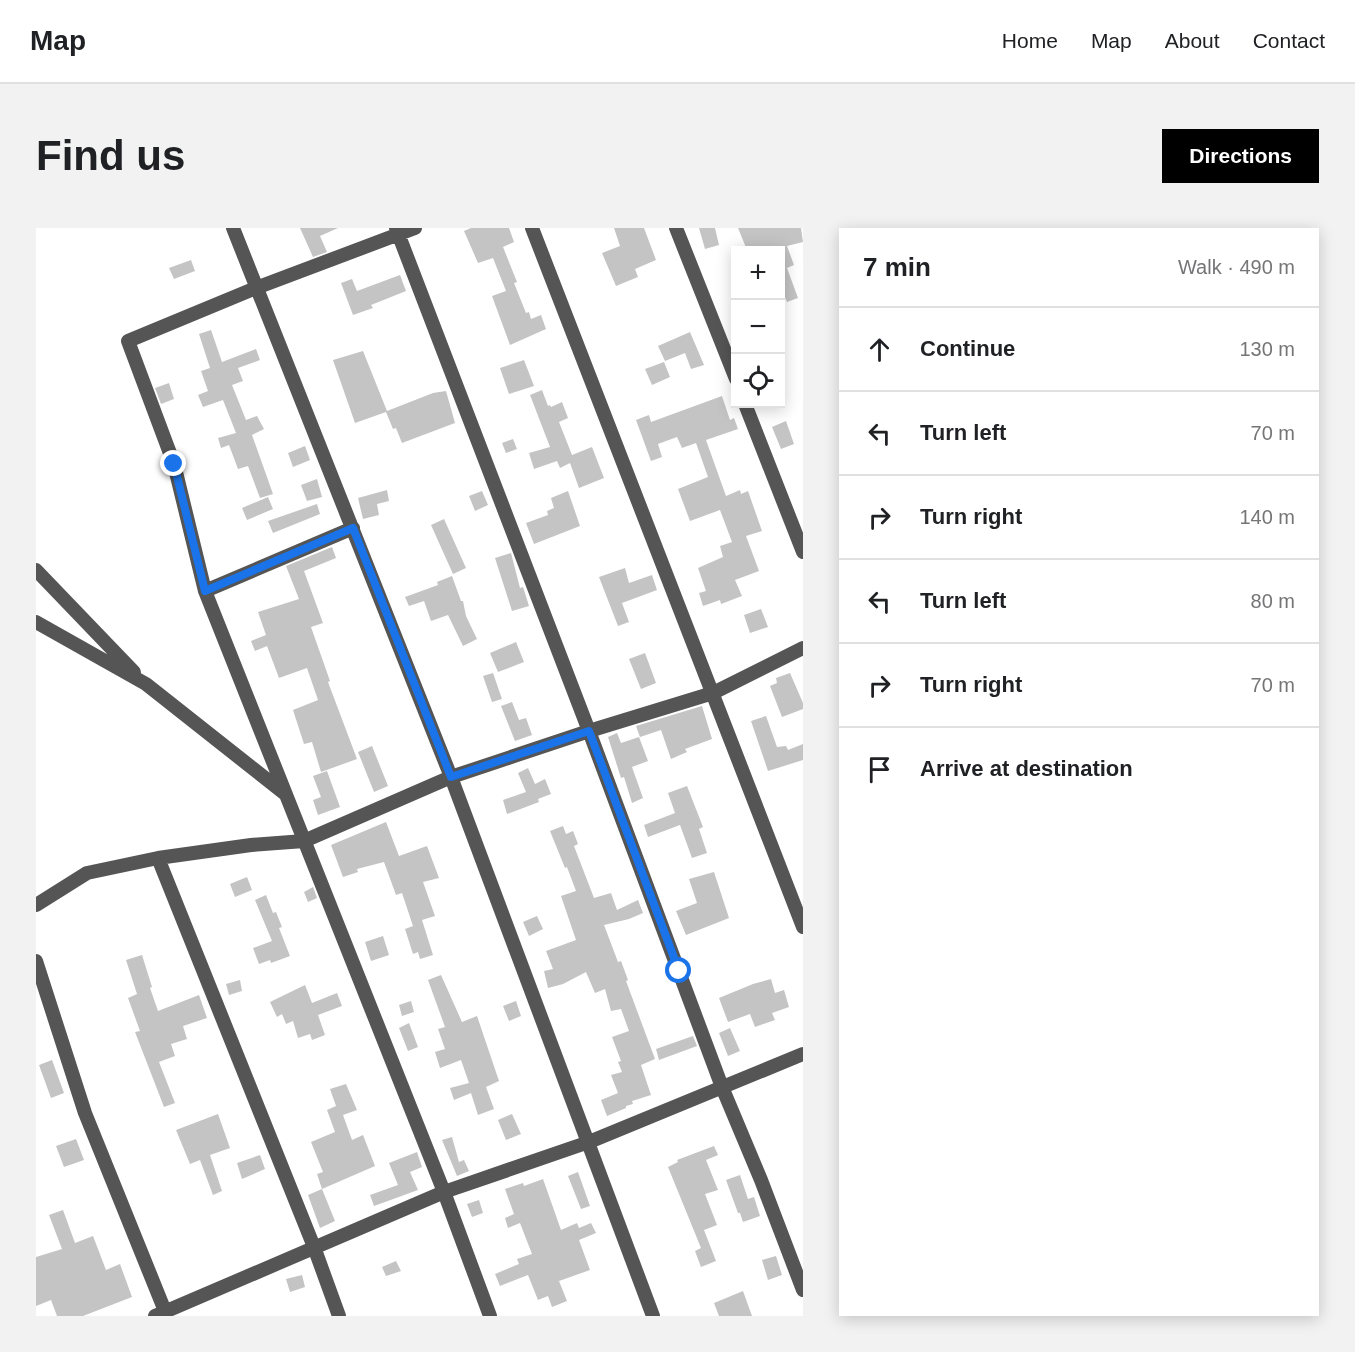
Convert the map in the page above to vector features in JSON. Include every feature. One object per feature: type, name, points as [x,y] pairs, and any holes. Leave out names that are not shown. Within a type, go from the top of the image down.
[{"type":"street","points":[[233,228],[451,777],[652,1316]]},
{"type":"street","points":[[416,228],[397,231],[128,341],[174,464],[205,591],[444,1192],[490,1316]]},
{"type":"street","points":[[532,228],[803,927]]},
{"type":"street","points":[[676,228],[731,369]]},
{"type":"street","points":[[397,231],[589,731],[722,1087],[803,1290]]},
{"type":"street","points":[[747,408],[803,552]]},
{"type":"street","points":[[205,591],[353,528]]},
{"type":"street","points":[[36,570],[146,684],[285,794]]},
{"type":"street","points":[[36,622],[146,684]]},
{"type":"street","points":[[36,905],[87,873],[158,858],[250,845],[304,841],[451,777],[712,693],[803,648]]},
{"type":"street","points":[[158,858],[314,1247],[339,1316]]},
{"type":"street","points":[[36,961],[86,1113],[163,1315],[444,1192],[589,1142],[803,1054]]},
{"type":"building","points":[[300,228],[338,228],[320,236],[327,252],[313,257]]},
{"type":"building","points":[[471,228],[509,228],[514,242],[503,247],[517,282],[514,283],[526,313],[529,312],[531,319],[541,315],[546,329],[510,345],[492,296],[506,291],[493,258],[478,263],[464,231]]},
{"type":"building","points":[[614,228],[644,228],[656,260],[635,269],[638,277],[616,286],[602,253],[620,246]]},
{"type":"building","points":[[699,228],[715,228],[719,245],[705,249]]},
{"type":"building","points":[[738,228],[801,228],[803,242],[787,246],[794,265],[787,268],[798,298],[787,302],[785,297],[785,246],[745,246]]},
{"type":"building","points":[[191,260],[195,271],[174,279],[169,268]]},
{"type":"building","points":[[400,275],[406,291],[371,305],[373,308],[353,315],[341,283],[352,279],[357,291]]},
{"type":"building","points":[[211,330],[222,362],[256,349],[260,360],[238,368],[243,381],[232,385],[246,420],[257,416],[264,429],[252,435],[273,494],[260,498],[248,466],[238,469],[229,445],[221,448],[218,438],[236,433],[223,400],[203,407],[198,395],[208,391],[201,371],[210,368],[199,334]]},
{"type":"building","points":[[690,332],[704,365],[691,369],[685,353],[665,361],[658,346]]},
{"type":"building","points":[[363,351],[387,411],[433,393],[446,391],[455,423],[402,443],[386,412],[355,423],[333,360]]},
{"type":"building","points":[[524,360],[534,386],[509,394],[500,368]]},
{"type":"building","points":[[664,362],[670,377],[652,385],[645,369]]},
{"type":"building","points":[[169,383],[174,399],[161,404],[155,388]]},
{"type":"building","points":[[542,390],[548,406],[562,402],[568,418],[559,422],[572,455],[592,447],[604,478],[579,488],[570,463],[560,468],[557,461],[534,469],[529,453],[550,447],[530,395]]},
{"type":"building","points":[[722,396],[730,420],[734,418],[738,429],[706,440],[726,496],[740,490],[741,494],[748,491],[762,531],[746,536],[759,571],[735,580],[742,596],[721,604],[720,600],[703,606],[699,593],[706,591],[698,568],[723,557],[720,546],[732,542],[720,510],[690,521],[678,489],[708,477],[696,443],[682,448],[677,437],[658,444],[662,457],[651,461],[636,420],[649,415],[651,422]]},
{"type":"building","points":[[786,421],[794,444],[781,449],[772,427]]},
{"type":"building","points":[[513,439],[517,449],[506,453],[502,443]]},
{"type":"building","points":[[305,446],[310,460],[293,467],[288,453]]},
{"type":"building","points":[[317,479],[322,497],[307,501],[301,485]]},
{"type":"building","points":[[387,490],[389,501],[377,504],[379,515],[363,519],[358,498]]},
{"type":"building","points":[[482,491],[488,505],[475,511],[469,496]]},
{"type":"building","points":[[568,491],[580,526],[534,544],[526,523],[548,515],[547,511],[554,508],[551,498]]},
{"type":"building","points":[[268,497],[273,509],[247,520],[242,508]]},
{"type":"building","points":[[317,504],[320,514],[273,533],[268,521]]},
{"type":"building","points":[[444,519],[466,568],[453,574],[431,525]]},
{"type":"building","points":[[332,547],[336,558],[304,571],[323,623],[311,627],[330,681],[328,682],[357,759],[321,772],[312,742],[304,744],[293,710],[318,700],[307,668],[279,678],[267,646],[255,651],[251,641],[266,635],[258,612],[299,599],[286,566]]},
{"type":"building","points":[[511,553],[520,588],[523,587],[529,606],[512,611],[495,558]]},
{"type":"building","points":[[625,568],[629,583],[652,575],[657,590],[622,603],[629,622],[618,626],[599,577]]},
{"type":"building","points":[[452,576],[477,639],[463,646],[448,615],[431,621],[424,601],[409,606],[405,597],[438,585],[437,582]]},
{"type":"building","points":[[761,609],[768,627],[750,633],[744,615]]},
{"type":"building","points":[[516,642],[524,662],[498,672],[490,653]]},
{"type":"building","points":[[645,653],[656,683],[641,689],[629,659]]},
{"type":"building","points":[[493,673],[502,699],[492,702],[483,676]]},
{"type":"building","points":[[790,673],[803,703],[803,709],[782,717],[770,686],[777,683],[776,678]]},
{"type":"building","points":[[512,702],[519,720],[526,718],[532,735],[515,741],[501,706]]},
{"type":"building","points":[[702,706],[712,739],[685,749],[687,752],[671,759],[661,730],[640,737],[636,726]]},
{"type":"building","points":[[766,716],[777,747],[786,746],[788,750],[803,744],[803,760],[768,771],[751,721]]},
{"type":"building","points":[[617,733],[621,743],[639,737],[648,761],[632,767],[643,798],[632,803],[608,737]]},
{"type":"building","points":[[372,746],[388,786],[374,792],[358,752]]},
{"type":"building","points":[[528,768],[535,784],[545,779],[551,794],[538,799],[539,802],[507,814],[503,800],[526,792],[518,773]]},
{"type":"building","points":[[327,771],[340,807],[318,815],[313,800],[321,797],[313,776]]},
{"type":"building","points":[[687,786],[703,827],[699,829],[707,853],[692,858],[680,825],[648,837],[644,825],[675,813],[668,793]]},
{"type":"building","points":[[386,822],[399,856],[427,846],[439,878],[423,882],[435,916],[422,920],[433,955],[420,959],[418,952],[413,954],[405,929],[413,926],[402,893],[396,895],[384,862],[357,869],[358,872],[343,877],[331,845]]},
{"type":"building","points":[[563,826],[566,834],[573,831],[578,844],[574,846],[594,898],[611,893],[617,910],[638,900],[643,913],[604,925],[618,962],[621,961],[628,980],[626,981],[655,1059],[641,1065],[651,1095],[632,1101],[633,1104],[607,1116],[601,1100],[618,1093],[611,1075],[622,1072],[618,1062],[621,1061],[612,1037],[629,1031],[621,1009],[611,1011],[605,989],[595,993],[586,972],[563,984],[548,988],[544,971],[553,969],[546,951],[576,940],[561,896],[576,891],[550,831]]},
{"type":"building","points":[[714,872],[729,918],[686,935],[676,911],[697,903],[689,879]]},
{"type":"building","points":[[247,877],[252,890],[235,897],[230,884]]},
{"type":"building","points":[[313,887],[317,898],[308,902],[304,892]]},
{"type":"building","points":[[266,895],[282,927],[279,928],[290,956],[271,963],[270,960],[259,964],[253,948],[272,941],[255,900]]},
{"type":"building","points":[[537,916],[543,929],[529,936],[523,922]]},
{"type":"building","points":[[383,936],[389,955],[371,961],[365,942]]},
{"type":"building","points":[[142,955],[158,1011],[199,995],[207,1018],[183,1026],[187,1039],[171,1044],[175,1056],[159,1062],[175,1103],[164,1107],[135,1032],[140,1031],[128,998],[137,994],[126,960]]},
{"type":"building","points":[[441,975],[462,1022],[477,1016],[499,1081],[486,1087],[494,1109],[478,1115],[471,1093],[454,1100],[450,1088],[469,1083],[461,1060],[440,1068],[435,1052],[445,1049],[438,1029],[445,1027],[428,980]]},
{"type":"building","points":[[771,979],[775,993],[784,990],[789,1007],[772,1013],[775,1020],[755,1027],[750,1014],[728,1022],[719,998]]},
{"type":"building","points":[[240,980],[242,991],[229,995],[226,984]]},
{"type":"building","points":[[305,985],[312,1003],[337,993],[342,1006],[318,1015],[325,1035],[312,1040],[310,1034],[298,1038],[293,1021],[286,1024],[282,1014],[277,1017],[270,1002]]},
{"type":"building","points":[[411,1001],[414,1012],[402,1016],[399,1005]]},
{"type":"building","points":[[516,1001],[521,1016],[509,1021],[503,1006]]},
{"type":"building","points":[[409,1023],[418,1047],[408,1051],[399,1028]]},
{"type":"building","points":[[730,1028],[740,1051],[728,1056],[719,1033]]},
{"type":"building","points":[[693,1036],[697,1046],[659,1060],[656,1049]]},
{"type":"building","points":[[52,1060],[64,1093],[51,1098],[39,1065]]},
{"type":"building","points":[[346,1084],[357,1110],[343,1115],[352,1140],[363,1135],[375,1166],[322,1189],[317,1174],[323,1172],[311,1142],[335,1132],[327,1110],[336,1106],[330,1089]]},
{"type":"building","points":[[218,1114],[230,1148],[210,1155],[222,1191],[213,1195],[200,1160],[190,1164],[176,1130]]},
{"type":"building","points":[[512,1114],[521,1134],[506,1140],[498,1120]]},
{"type":"building","points":[[452,1137],[459,1162],[464,1160],[469,1171],[457,1176],[442,1140]]},
{"type":"building","points":[[76,1139],[84,1160],[64,1167],[56,1146]]},
{"type":"building","points":[[714,1146],[718,1155],[706,1160],[718,1190],[705,1194],[717,1225],[704,1230],[716,1261],[701,1267],[695,1251],[701,1248],[668,1167],[678,1162],[677,1160]]},
{"type":"building","points":[[417,1152],[422,1167],[410,1172],[418,1190],[374,1206],[370,1195],[398,1185],[389,1163]]},
{"type":"building","points":[[260,1155],[265,1169],[242,1179],[237,1163]]},
{"type":"building","points":[[578,1172],[590,1206],[581,1209],[568,1176]]},
{"type":"building","points":[[740,1175],[748,1199],[754,1197],[760,1216],[743,1222],[726,1180]]},
{"type":"building","points":[[543,1179],[561,1230],[577,1223],[579,1228],[591,1223],[596,1233],[579,1240],[590,1270],[559,1281],[567,1301],[552,1307],[548,1296],[538,1300],[528,1275],[500,1286],[495,1274],[519,1264],[517,1259],[532,1254],[520,1223],[508,1228],[505,1218],[514,1214],[505,1189],[523,1183],[524,1186]]},
{"type":"building","points":[[322,1189],[335,1221],[320,1228],[308,1195]]},
{"type":"building","points":[[479,1200],[483,1213],[472,1217],[467,1204]]},
{"type":"building","points":[[63,1210],[75,1243],[93,1236],[106,1270],[120,1264],[132,1297],[83,1316],[57,1316],[51,1300],[36,1306],[36,1257],[62,1249],[49,1215]]},
{"type":"building","points":[[776,1256],[782,1275],[768,1280],[762,1260]]},
{"type":"building","points":[[396,1261],[401,1271],[386,1276],[382,1267]]},
{"type":"building","points":[[302,1275],[305,1287],[290,1292],[286,1279]]},
{"type":"building","points":[[743,1291],[752,1316],[719,1316],[714,1303]]},
{"type":"route","points":[[174,464],[205,591],[353,528],[451,777],[589,731],[679,971]]}]
